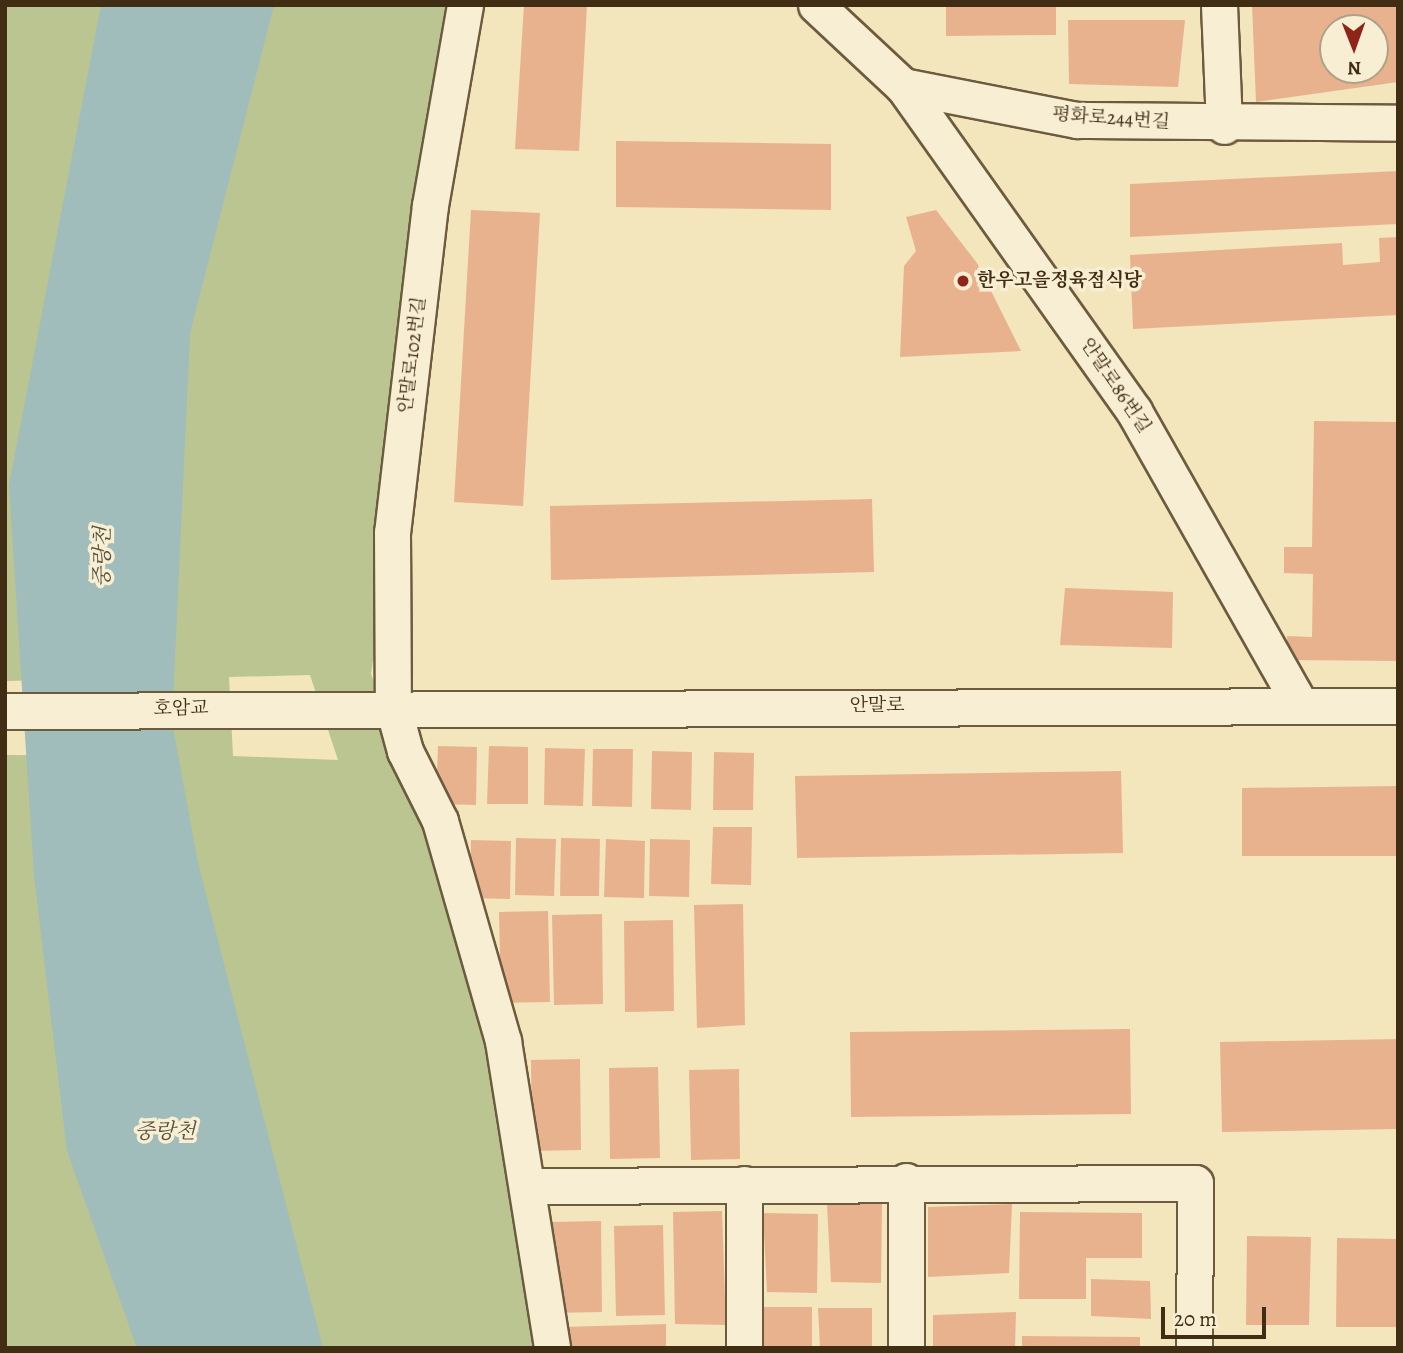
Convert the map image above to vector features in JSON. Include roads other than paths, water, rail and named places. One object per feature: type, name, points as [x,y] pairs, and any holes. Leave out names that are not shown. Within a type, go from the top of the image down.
[{"type":"street","name":"안말로102번길","points":[[465,5],[430,205],[392,532],[394,707],[405,751],[440,821],[489,984],[529,1186],[552,1348]]},
{"type":"street","points":[[816,5],[903,86]]},
{"type":"street","points":[[1219,5],[1224,126]]},
{"type":"street","name":"평화로244번길","points":[[903,86],[1077,120],[1224,126],[1398,123]]},
{"type":"street","name":"안말로86번길","points":[[903,86],[1134,411],[1300,704]]},
{"type":"street","name":"안말로","points":[[356,708],[1300,704],[1398,706]]},
{"type":"street","name":"호암교","points":[[5,711],[356,708]]},
{"type":"street","points":[[529,1186],[906,1181],[1195,1183],[1194,1348]]},
{"type":"street","points":[[906,1181],[906,1348]]},
{"type":"street","points":[[744,1184],[744,1348]]},
{"type":"water","name":"중랑천","points":[[101,5],[274,5],[190,333],[172,722],[198,863],[323,1348],[137,1348],[67,1151],[34,876],[9,485]]},
{"type":"place","name":"한우고을정육점식당","points":[[963,281]]}]
